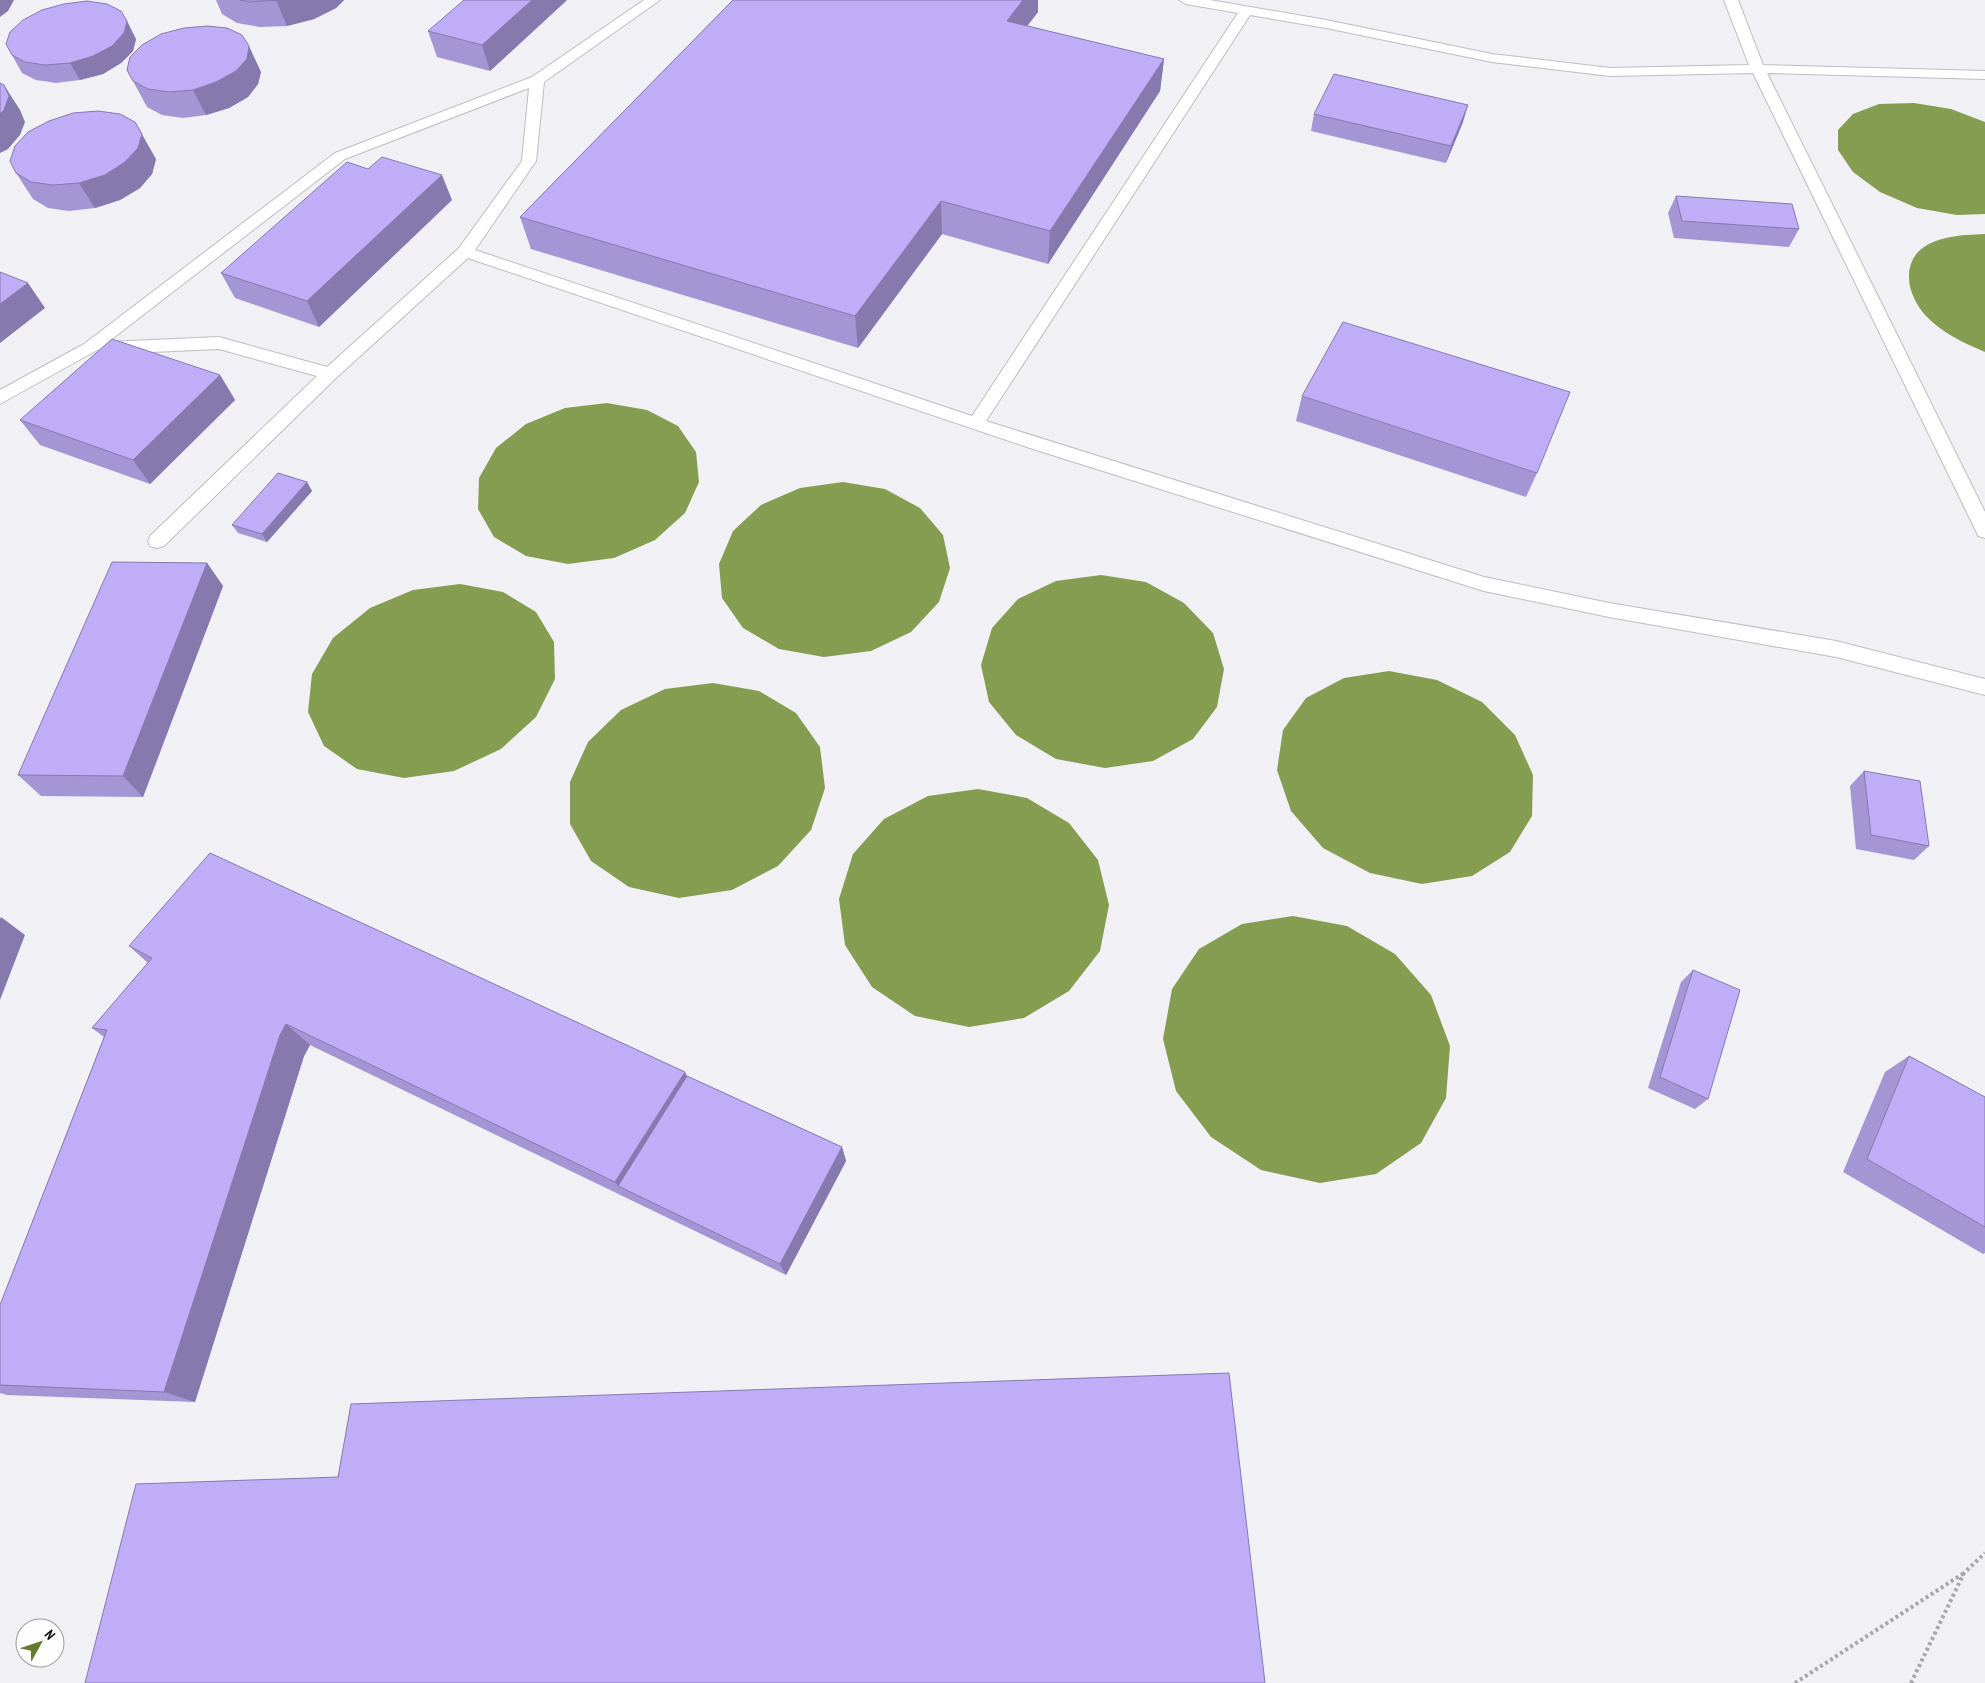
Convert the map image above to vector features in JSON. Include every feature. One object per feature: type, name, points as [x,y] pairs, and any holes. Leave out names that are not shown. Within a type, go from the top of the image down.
[{"type":"lane","points":[[0,398],[90,348],[340,156],[537,80],[653,0]]},
{"type":"lane","points":[[1186,0],[1326,24],[1492,58],[1600,71],[1758,69],[1985,75]]},
{"type":"lane","points":[[1731,0],[1758,69],[1985,531]]},
{"type":"lane","points":[[976,423],[1246,11]]},
{"type":"lane","points":[[157,541],[330,374],[464,252],[529,161],[537,80]]},
{"type":"lane","points":[[464,252],[976,423],[1484,584],[1610,610],[1836,649],[1985,687]]},
{"type":"lane","points":[[90,348],[219,343],[330,374]]},
{"type":"path","points":[[1795,1683],[1964,1573],[1985,1553]]},
{"type":"path","points":[[1911,1683],[1964,1573]]},
{"type":"shaded area","points":[[1914,103],[1951,109],[1985,122],[1985,214],[1957,215],[1917,208],[1880,192],[1853,172],[1838,150],[1838,130],[1853,114],[1879,104]]},
{"type":"shaded area","points":[[1985,234],[1985,352],[1961,341],[1932,322],[1914,298],[1909,278],[1911,265],[1916,254],[1924,247],[1935,241],[1947,238]]},
{"type":"shaded area","points":[[607,403],[647,410],[678,426],[696,452],[699,482],[685,513],[655,540],[614,558],[568,564],[526,556],[494,537],[478,509],[479,478],[496,448],[526,424],[565,408]]},
{"type":"shaded area","points":[[843,482],[885,489],[920,508],[943,535],[950,568],[939,602],[911,632],[871,651],[824,657],[779,649],[743,628],[722,598],[719,564],[733,531],[761,505],[800,488]]},
{"type":"shaded area","points":[[1101,575],[1146,582],[1184,603],[1213,633],[1224,669],[1217,707],[1193,739],[1153,761],[1105,768],[1056,759],[1016,735],[989,702],[981,665],[992,628],[1018,599],[1056,581]]},
{"type":"shaded area","points":[[460,584],[503,592],[536,612],[554,642],[555,679],[536,717],[501,749],[454,771],[404,778],[357,769],[324,746],[308,712],[312,674],[333,638],[370,608],[413,590]]},
{"type":"shaded area","points":[[1389,671],[1437,680],[1482,702],[1515,735],[1533,775],[1532,816],[1510,852],[1472,876],[1422,884],[1370,873],[1323,848],[1291,811],[1277,770],[1283,730],[1306,698],[1344,678]]},
{"type":"shaded area","points":[[713,683],[759,691],[796,713],[820,747],[825,788],[811,830],[778,866],[732,890],[679,898],[629,887],[591,861],[570,824],[570,782],[588,742],[621,710],[665,689]]},
{"type":"shaded area","points":[[978,789],[1027,798],[1069,823],[1098,860],[1109,905],[1100,951],[1069,991],[1024,1018],[969,1027],[915,1016],[872,987],[845,945],[839,899],[853,854],[884,819],[928,796]]},
{"type":"shaded area","points":[[1293,916],[1347,926],[1395,954],[1431,995],[1450,1046],[1446,1098],[1421,1143],[1376,1174],[1320,1183],[1261,1170],[1211,1137],[1176,1091],[1163,1039],[1172,989],[1199,949],[1242,924]]},
{"type":"building","points":[[240,0],[278,0],[249,2]]},
{"type":"building","points":[[464,0],[532,0],[482,45],[428,31]]},
{"type":"building","points":[[733,0],[1023,0],[1007,21],[1164,59],[1050,231],[941,201],[855,316],[520,217]]},
{"type":"building","points":[[87,1],[107,4],[121,11],[127,21],[124,33],[112,46],[93,56],[70,63],[45,65],[25,62],[12,55],[6,44],[10,32],[23,20],[42,10],[64,4]]},
{"type":"building","points":[[207,26],[227,28],[242,35],[249,46],[247,59],[236,71],[216,82],[193,90],[169,92],[148,89],[133,81],[127,70],[130,57],[142,45],[161,34],[184,28]]},
{"type":"building","points":[[1334,74],[1468,105],[1451,146],[1314,114]]},
{"type":"building","points":[[0,83],[4,85],[9,96],[4,110],[0,114]]},
{"type":"building","points":[[98,111],[120,114],[135,122],[142,134],[138,148],[125,162],[105,175],[79,183],[53,185],[31,182],[16,173],[10,161],[15,146],[28,132],[49,121],[73,113]]},
{"type":"building","points":[[382,157],[442,175],[307,301],[221,273],[347,162],[368,169]]},
{"type":"building","points":[[1676,196],[1792,204],[1799,229],[1682,221]]},
{"type":"building","points":[[0,272],[28,283],[0,304]]},
{"type":"building","points":[[1343,322],[1570,392],[1537,473],[1302,396]]},
{"type":"building","points":[[112,339],[220,375],[133,460],[20,420]]},
{"type":"building","points":[[278,473],[307,482],[262,534],[232,525]]},
{"type":"building","points":[[112,562],[207,563],[123,776],[18,775]]},
{"type":"building","points":[[1864,771],[1920,781],[1929,846],[1871,835]]},
{"type":"building","points":[[210,853],[685,1072],[615,1182],[286,1024],[280,1035],[164,1392],[0,1385],[0,1305],[107,1030],[92,1028],[152,958],[129,946]]},
{"type":"building","points":[[1693,970],[1740,990],[1708,1099],[1660,1077]]},
{"type":"building","points":[[1909,1056],[1985,1097],[1985,1227],[1867,1159]]},
{"type":"building","points":[[687,1076],[842,1147],[780,1264],[618,1186]]},
{"type":"building","points":[[1229,1373],[1265,1683],[85,1683],[136,1484],[338,1477],[351,1404]]}]
